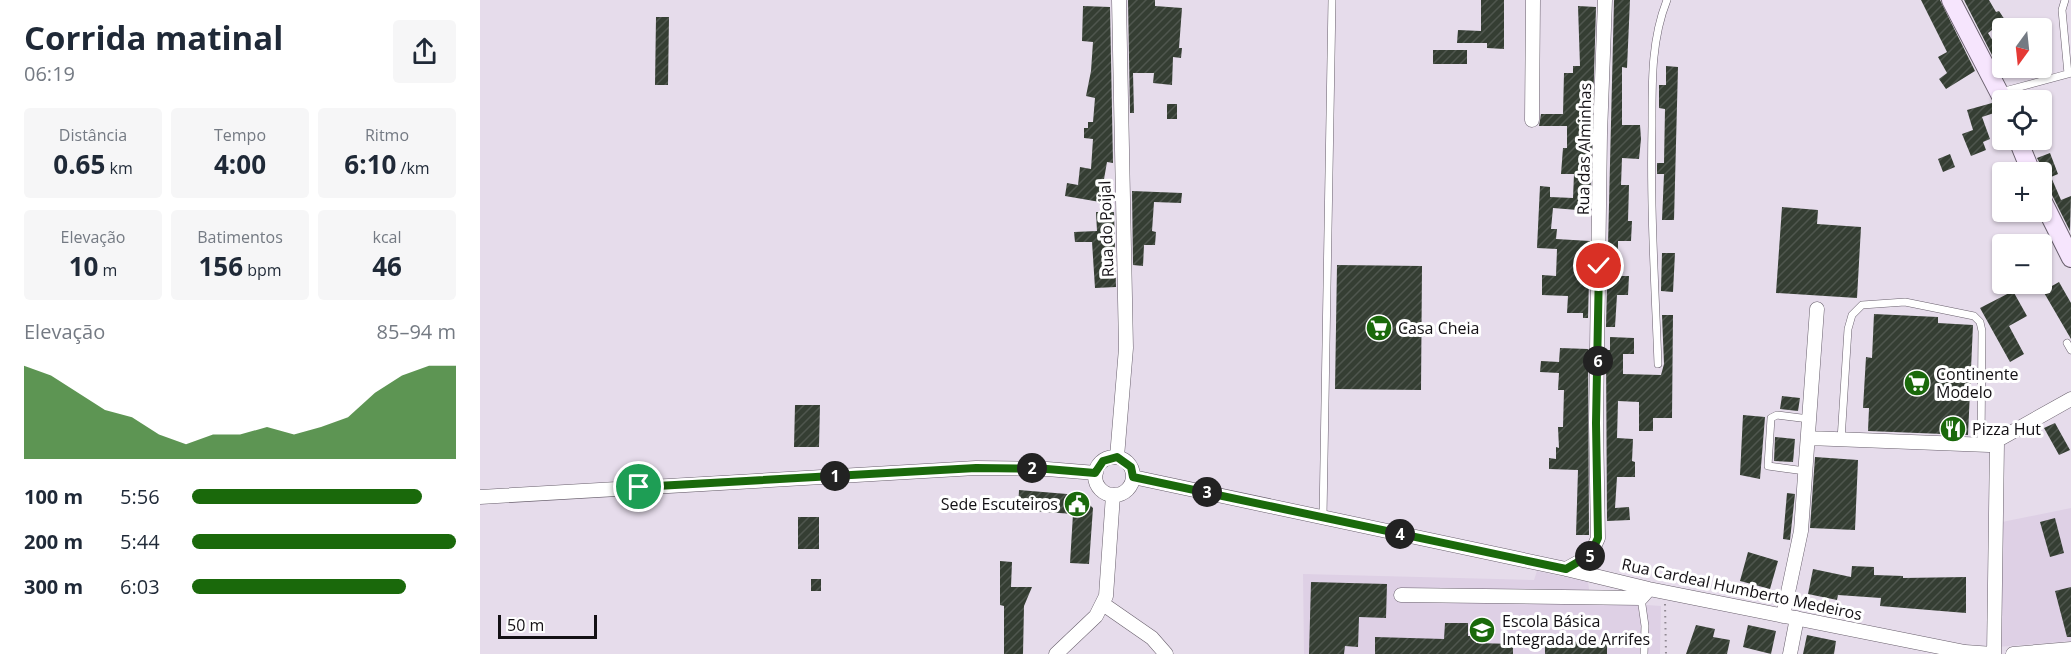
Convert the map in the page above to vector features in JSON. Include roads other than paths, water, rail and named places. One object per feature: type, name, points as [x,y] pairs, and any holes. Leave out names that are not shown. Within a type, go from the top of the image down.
[{"type":"street","name":"Rua do Poijal","points":[[1117,457],[1126,348],[1119,0]]},
{"type":"street","points":[[1532,120],[1533,0]]},
{"type":"street","name":"Rua das Alminhas","points":[[1566,569],[1590,555],[1598,538],[1596,423],[1600,134],[1605,0]]},
{"type":"street","points":[[1951,0],[1997,90]]},
{"type":"street","points":[[2052,220],[2071,258]]},
{"type":"street","points":[[1790,654],[1790,617],[1808,438],[1817,309]]},
{"type":"street","points":[[1808,438],[1981,445],[1997,442],[2071,399]]},
{"type":"street","points":[[1994,654],[1997,442]]},
{"type":"street","points":[[1117,457],[1131,467],[1133,477],[1126,490],[1113,495],[1100,488],[1095,473],[1103,461],[1117,457]]},
{"type":"street","points":[[480,497],[976,468],[1047,469],[1095,473]]},
{"type":"street","name":"Rua Cardeal Humberto Medeiros","points":[[1133,477],[1566,569],[1604,578],[1645,594],[1665,592],[1965,652],[1994,654]]},
{"type":"street","points":[[1056,654],[1089,624],[1103,604],[1109,584],[1113,495]]},
{"type":"street","points":[[1604,578],[1606,597]]},
{"type":"street","points":[[1401,596],[1606,597],[1645,594]]},
{"type":"street","points":[[1103,604],[1152,639],[1166,654]]},
{"type":"street","points":[[2013,654],[2071,649]]},
{"type":"lane","points":[[1323,517],[1332,0]]},
{"type":"lane","points":[[1658,364],[1652,212],[1652,93],[1659,20],[1667,0]]},
{"type":"lane","points":[[2021,90],[2069,73],[2062,10],[2065,0]]},
{"type":"lane","points":[[1841,440],[1848,328],[1852,315],[1862,305],[1905,302],[1974,316],[1980,322],[1983,331],[1981,445]]},
{"type":"lane","points":[[1805,471],[1768,466],[1771,418],[1777,415],[1809,419]]},
{"type":"lane","points":[[1644,654],[1645,594]]},
{"type":"place","name":"Casa Cheia","points":[[1379,328]]},
{"type":"place","name":"Continente Modelo","points":[[1917,383]]},
{"type":"place","name":"Pizza Hut","points":[[1953,429]]},
{"type":"place","name":"Sede Escuteiros","points":[[1077,504]]},
{"type":"place","name":"Escola Básica Integrada de Arrifes","points":[[1482,630]]}]
